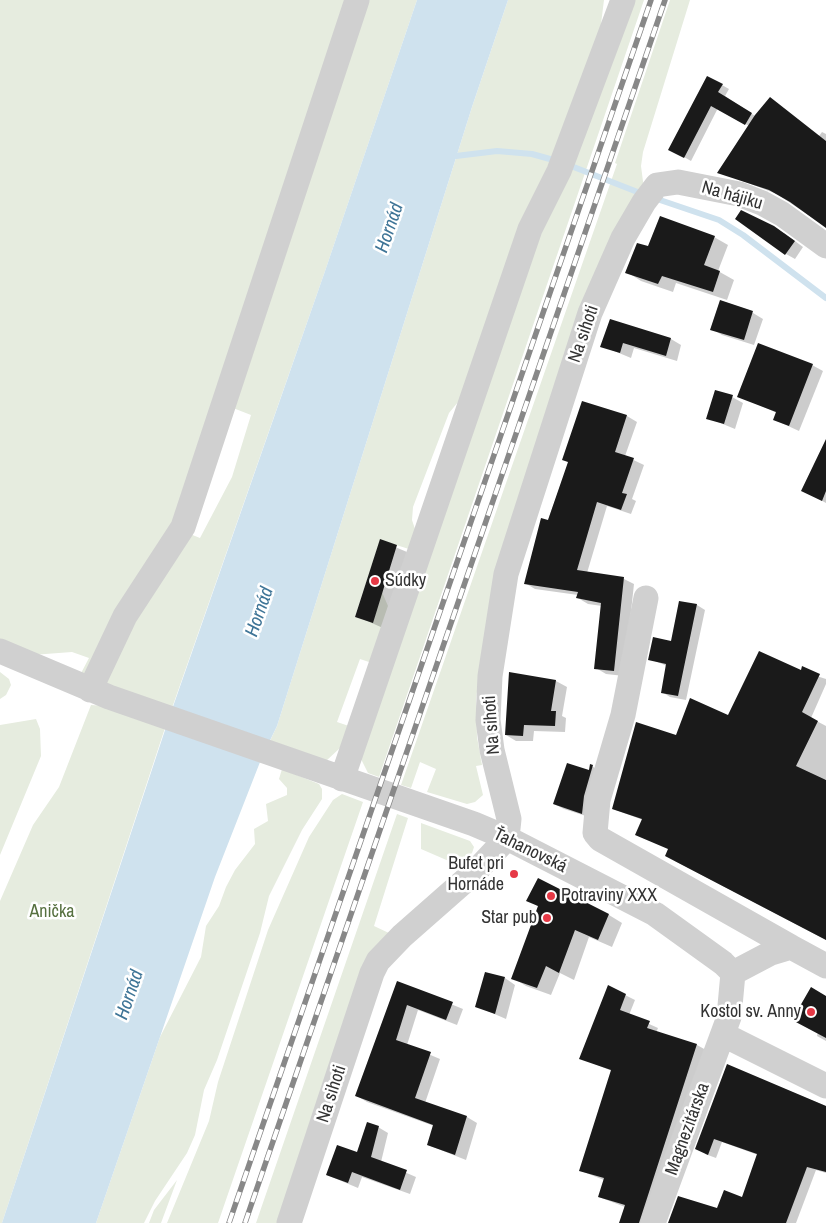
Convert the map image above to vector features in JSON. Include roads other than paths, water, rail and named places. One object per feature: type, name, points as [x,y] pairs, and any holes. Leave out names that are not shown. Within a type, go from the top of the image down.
[{"type":"street","points":[[99,694],[125,616],[183,527],[357,0]]},
{"type":"street","points":[[342,779],[530,230],[563,160],[623,0]]},
{"type":"street","name":"Na hájiku","points":[[657,185],[678,182],[739,194],[762,203],[782,214],[826,246]]},
{"type":"street","name":"Na sihoti","points":[[289,1223],[372,973],[378,961],[402,936],[477,870],[508,838],[509,819],[492,750],[488,720],[490,676],[506,574],[590,313],[623,238],[644,202],[657,185]]},
{"type":"street","points":[[646,598],[623,715],[598,800],[595,833],[600,839],[826,966]]},
{"type":"street","name":"Ťahanovská","points":[[0,651],[99,694],[474,824],[508,838],[655,914],[712,955],[732,974]]},
{"type":"street","points":[[790,947],[771,953],[732,974],[729,1017],[724,1035],[826,1086]]},
{"type":"street","name":"Magnezitárska","points":[[653,1223],[724,1035]]},
{"type":"water","name":"Hornád","points":[[417,0],[508,0],[472,107],[277,726],[262,757],[215,877],[96,1223],[2,1223],[169,718],[324,274]]},
{"type":"waterway","points":[[456,156],[497,151],[532,154],[557,161]]},
{"type":"waterway","points":[[566,164],[640,193]]},
{"type":"waterway","points":[[660,200],[719,220],[743,235],[826,298]]},
{"type":"railway","points":[[229,1223],[651,0]]},
{"type":"railway","points":[[245,1223],[665,0]]},
{"type":"place","name":"Súdky","points":[[375,581]]},
{"type":"place","name":"Bufet pri Hornáde","points":[[514,874]]},
{"type":"place","name":"Potraviny XXX","points":[[551,896]]},
{"type":"place","name":"Star pub","points":[[547,918]]},
{"type":"place","name":"Kostol sv. Anny","points":[[811,1012]]},
{"type":"park label","name":"Anička","points":[[52,912]]}]
